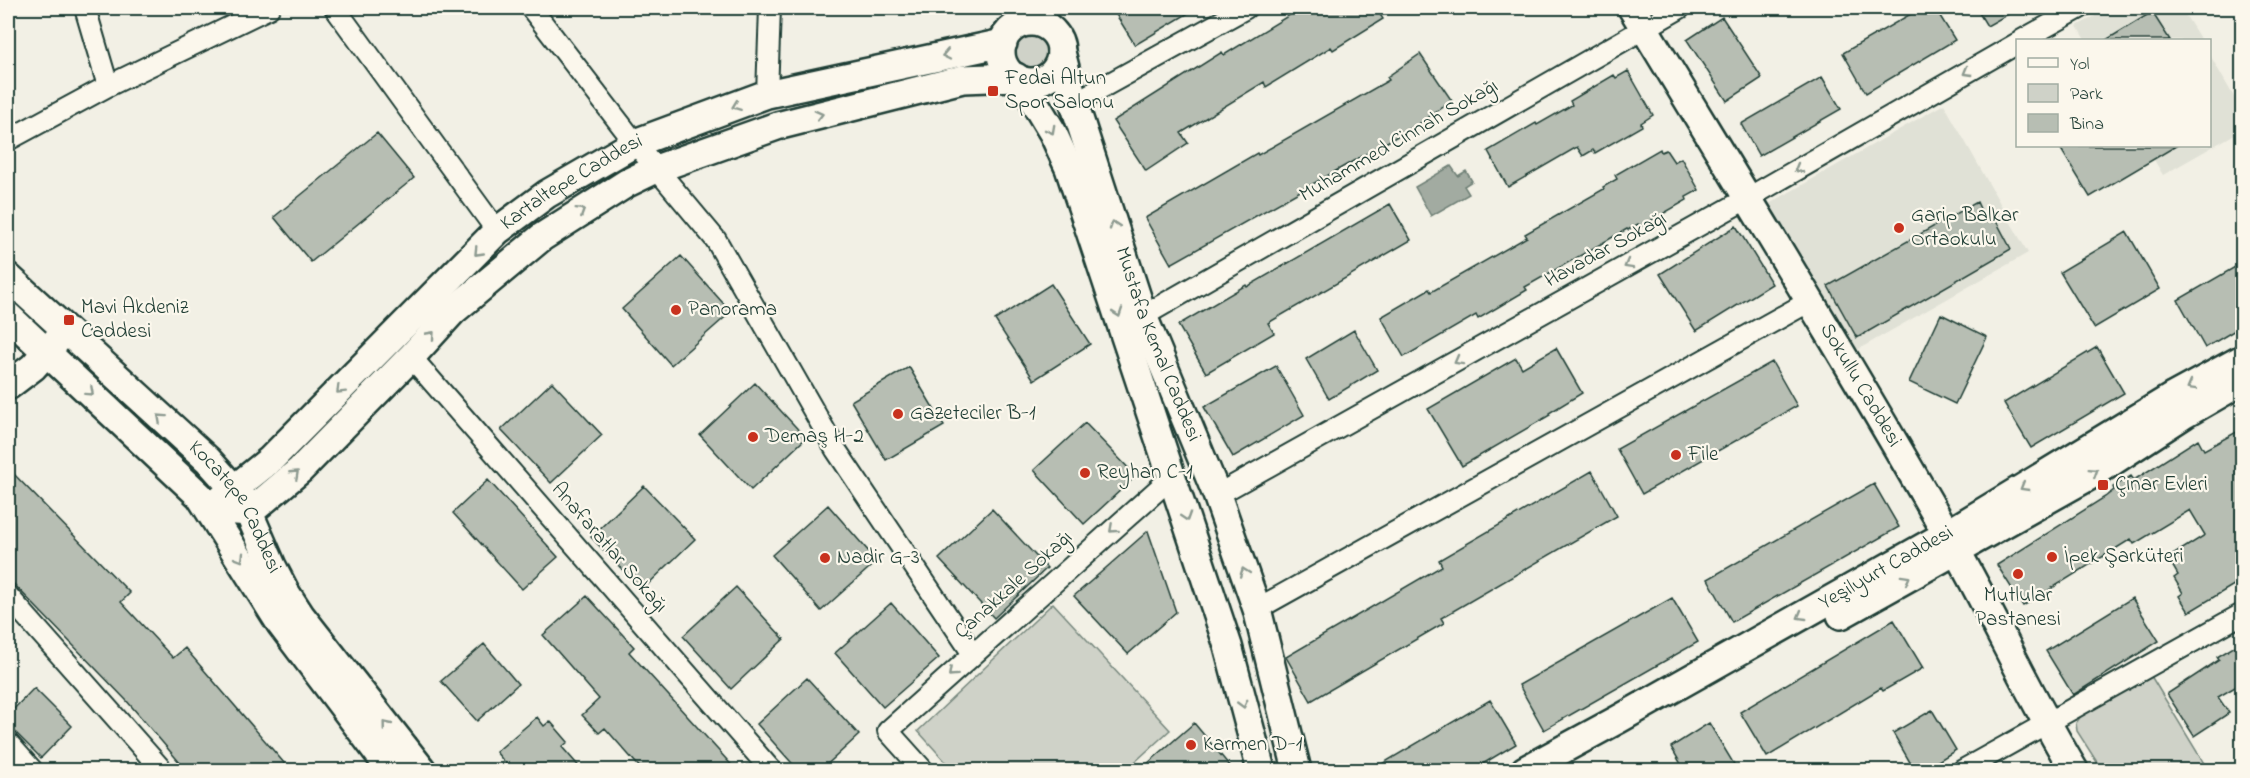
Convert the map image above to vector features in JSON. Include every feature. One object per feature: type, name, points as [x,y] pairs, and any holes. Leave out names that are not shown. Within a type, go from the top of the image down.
[{"type":"main road","name":"Mustafa Kemal Caddesi","points":[[1055,8],[1058,43],[1074,103],[1143,316],[1217,495],[1257,609],[1297,771]]},
{"type":"main road","name":"Sokullu Caddesi","points":[[1638,17],[1810,301],[1952,542],[2046,724],[2074,771]]},
{"type":"main road","points":[[1031,22],[1049,28],[1058,43],[1055,70],[1048,76],[1030,82],[1018,78],[1007,68],[1003,60],[1010,27],[1031,22]]},
{"type":"main road","name":"Kartaltepe Caddesi","points":[[209,509],[270,460],[498,231],[548,194],[634,142],[767,94],[1010,27]]},
{"type":"main road","name":"Kartaltepe Caddesi","points":[[250,512],[300,470],[453,311],[542,237],[627,183],[656,169],[777,126],[963,79],[1018,78]]},
{"type":"main road","name":"Mustafa Kemal Caddesi","points":[[1018,78],[1053,133],[1069,168],[1228,646],[1260,771]]},
{"type":"main road","name":"Kocatepe Caddesi","points":[[8,277],[208,460],[234,487],[250,512],[286,592],[345,674],[422,771]]},
{"type":"main road","name":"Kocatepe Caddesi","points":[[8,316],[200,496],[279,623],[391,771]]},
{"type":"main road","points":[[8,386],[33,367],[65,330]]},
{"type":"main road","name":"Yeşilyurt Caddesi","points":[[1562,771],[1952,542],[2174,396],[2242,359]]},
{"type":"main road","name":"Yeşilyurt Caddesi","points":[[1525,771],[1952,542],[2093,474],[2242,381]]},
{"type":"main road","points":[[209,509],[250,512]]},
{"type":"street","points":[[85,8],[108,86]]},
{"type":"street","points":[[8,140],[108,86],[268,8]]},
{"type":"street","points":[[335,8],[498,231]]},
{"type":"street","points":[[531,8],[634,142],[716,240],[836,450],[973,654]]},
{"type":"street","points":[[767,94],[770,8]]},
{"type":"street","points":[[1074,103],[1246,8]]},
{"type":"street","name":"Muhammed Cinnah Sokağı","points":[[1143,316],[1638,17],[1680,8]]},
{"type":"street","points":[[2024,39],[2080,8]]},
{"type":"street","name":"Havadar Sokağı","points":[[1217,495],[1748,198],[2016,44]]},
{"type":"street","points":[[1257,609],[1810,301]]},
{"type":"street","name":"Anafaratlar Sokağı","points":[[411,357],[771,771]]},
{"type":"street","name":"Çanakkale Sokağı","points":[[923,771],[888,731],[1173,476]]},
{"type":"street","points":[[8,596],[162,771]]},
{"type":"street","points":[[1963,771],[2242,614]]},
{"type":"street","points":[[8,743],[32,771]]},
{"type":"shaded area","points":[[2110,8],[2181,8],[2200,39],[2084,39],[2077,26]]},
{"type":"shaded area","points":[[2211,57],[2242,111],[2242,130],[2163,175],[2147,147],[2211,147]]},
{"type":"shaded area","name":"Garip Balkar Ortaokulu","points":[[1944,104],[2028,253],[1857,350],[1769,204]]},
{"type":"shaded area","points":[[1451,166],[1458,176],[1466,171],[1472,181],[1464,186],[1469,194],[1431,216],[1415,187]]},
{"type":"green space","points":[[1033,33],[1047,38],[1052,52],[1047,66],[1033,71],[1019,66],[1014,52],[1019,38]]},
{"type":"green space","points":[[1053,603],[1170,730],[1126,770],[953,770],[918,731]]},
{"type":"green space","points":[[2151,676],[2208,770],[2102,770],[2077,731],[2076,723],[2081,716]]},
{"type":"building","points":[[1112,8],[1197,8],[1135,45]]},
{"type":"building","points":[[1301,8],[1376,8],[1383,19],[1333,50],[1331,47],[1266,87],[1264,82],[1181,133],[1188,143],[1146,171],[1113,121],[1222,52],[1224,55]]},
{"type":"building","points":[[1921,8],[1935,8],[1955,40],[1866,93],[1843,53]]},
{"type":"building","points":[[1976,8],[2019,8],[1987,26]]},
{"type":"building","points":[[2152,12],[2169,39],[2108,39]]},
{"type":"building","points":[[1722,17],[1762,78],[1727,101],[1687,40]]},
{"type":"building","points":[[1420,54],[1452,101],[1417,125],[1171,264],[1145,218],[1389,80],[1387,77]]},
{"type":"building","points":[[1628,71],[1653,115],[1641,123],[1642,126],[1595,153],[1593,150],[1583,156],[1577,147],[1508,187],[1488,151],[1572,105],[1570,101],[1614,75],[1616,78]]},
{"type":"building","points":[[1822,77],[1841,109],[1759,156],[1741,124]]},
{"type":"building","points":[[377,133],[414,178],[311,262],[274,217]]},
{"type":"building","points":[[2060,147],[2174,147],[2090,197]]},
{"type":"building","points":[[1660,149],[1661,152],[1666,150],[1674,162],[1681,158],[1699,190],[1686,197],[1687,200],[1640,227],[1638,224],[1627,229],[1525,287],[1527,290],[1478,319],[1476,315],[1404,357],[1381,317],[1429,289],[1431,292],[1527,237],[1525,234],[1604,189],[1603,187],[1617,179],[1615,175]]},
{"type":"building","points":[[1977,202],[1985,220],[1994,217],[2011,249],[1857,338],[1828,286]]},
{"type":"building","points":[[1390,204],[1411,240],[1268,323],[1274,333],[1206,373],[1178,325]]},
{"type":"building","points":[[1736,226],[1772,284],[1696,331],[1660,274]]},
{"type":"building","points":[[2127,232],[2160,289],[2094,328],[2060,272]]},
{"type":"building","name":"Panorama","points":[[681,256],[731,312],[671,365],[622,309]]},
{"type":"building","points":[[2242,263],[2242,326],[2205,348],[2178,300]]},
{"type":"building","points":[[1051,284],[1090,344],[1034,380],[995,320]]},
{"type":"building","points":[[1941,314],[1987,337],[1955,404],[1909,382]]},
{"type":"building","points":[[1354,330],[1377,370],[1329,399],[1306,359]]},
{"type":"building","points":[[2097,347],[2124,393],[2031,448],[2004,403]]},
{"type":"building","points":[[1556,348],[1582,393],[1549,413],[1550,415],[1462,466],[1428,409],[1516,358],[1522,368]]},
{"type":"building","points":[[1772,362],[1797,406],[1642,494],[1617,449]]},
{"type":"building","points":[[1276,366],[1304,415],[1233,457],[1204,407]]},
{"type":"building","name":"Gazeteciler B-1","points":[[909,367],[944,426],[886,460],[851,401]]},
{"type":"building","points":[[552,382],[602,435],[551,483],[501,430]]},
{"type":"building","name":"Demaş H-2","points":[[755,383],[806,438],[751,490],[700,435]]},
{"type":"building","name":"Reyhan C-1","points":[[1085,423],[1136,476],[1084,524],[1034,470]]},
{"type":"building","points":[[2242,429],[2242,580],[2189,612],[2179,596],[2183,593],[2174,578],[2178,575],[2168,558],[2205,535],[2190,510],[2134,544],[2131,539],[2023,606],[1997,565],[2105,497],[2114,490],[2113,487],[2131,476],[2134,480],[2198,439],[2204,450]]},
{"type":"building","points":[[8,468],[130,593],[121,602],[173,658],[185,648],[291,771],[187,771],[126,700],[8,578]]},
{"type":"building","points":[[1592,471],[1617,516],[1441,618],[1444,623],[1311,701],[1286,657],[1442,566],[1439,560]]},
{"type":"building","points":[[488,480],[558,557],[522,589],[453,513]]},
{"type":"building","points":[[1874,484],[1899,527],[1732,622],[1708,579]]},
{"type":"building","points":[[644,486],[695,539],[642,590],[591,537]]},
{"type":"building","name":"Nadir G-3","points":[[828,505],[877,561],[821,611],[772,555]]},
{"type":"building","points":[[992,509],[1047,568],[994,618],[939,559]]},
{"type":"building","points":[[1148,531],[1176,612],[1128,654],[1074,596]]},
{"type":"building","points":[[736,587],[784,639],[731,689],[683,636]]},
{"type":"building","points":[[587,596],[634,647],[629,652],[737,771],[643,771],[605,728],[599,733],[582,715],[599,699],[543,635]]},
{"type":"building","points":[[1672,598],[1698,642],[1544,730],[1519,685]]},
{"type":"building","points":[[2132,598],[2159,641],[2073,695],[2046,651]]},
{"type":"building","points":[[891,603],[939,658],[883,707],[835,653]]},
{"type":"building","points":[[1894,620],[1923,668],[1883,691],[1881,688],[1767,757],[1740,712]]},
{"type":"building","points":[[2242,642],[2242,683],[2218,697],[2229,713],[2194,736],[2167,694],[2219,660],[2217,657]]},
{"type":"building","points":[[484,644],[518,684],[477,721],[441,681]]},
{"type":"building","points":[[807,678],[859,735],[820,771],[799,771],[757,724]]},
{"type":"building","points":[[34,688],[72,726],[41,758],[8,725],[8,715]]},
{"type":"building","points":[[1490,700],[1516,744],[1471,771],[1370,771]]},
{"type":"building","points":[[1932,710],[1956,750],[1922,771],[1915,771],[1893,733]]},
{"type":"building","points":[[537,717],[544,726],[550,721],[568,742],[562,747],[583,771],[512,771],[496,752]]},
{"type":"building","name":"Karmen D-1","points":[[1194,723],[1234,771],[1139,771]]},
{"type":"building","points":[[1709,723],[1738,771],[1685,771],[1671,747]]},
{"type":"place","name":"Fedai Altun Spor Salonu","points":[[993,91]]},
{"type":"place","name":"Garip Balkar Ortaokulu","points":[[1899,228]]},
{"type":"place","name":"Panorama","points":[[676,310]]},
{"type":"place","name":"Mavi Akdeniz Caddesi","points":[[69,320]]},
{"type":"place","name":"Gazeteciler B-1","points":[[898,414]]},
{"type":"place","name":"Demaş H-2","points":[[753,437]]},
{"type":"place","name":"File","points":[[1676,455]]},
{"type":"place","name":"Reyhan C-1","points":[[1085,473]]},
{"type":"place","name":"Çınar Evleri","points":[[2103,485]]},
{"type":"place","name":"İpek Şarküteri","points":[[2052,557]]},
{"type":"place","name":"Nadir G-3","points":[[825,558]]},
{"type":"place","name":"Mutlular Pastanesi","points":[[2018,574]]},
{"type":"place","name":"Karmen D-1","points":[[1191,745]]}]
